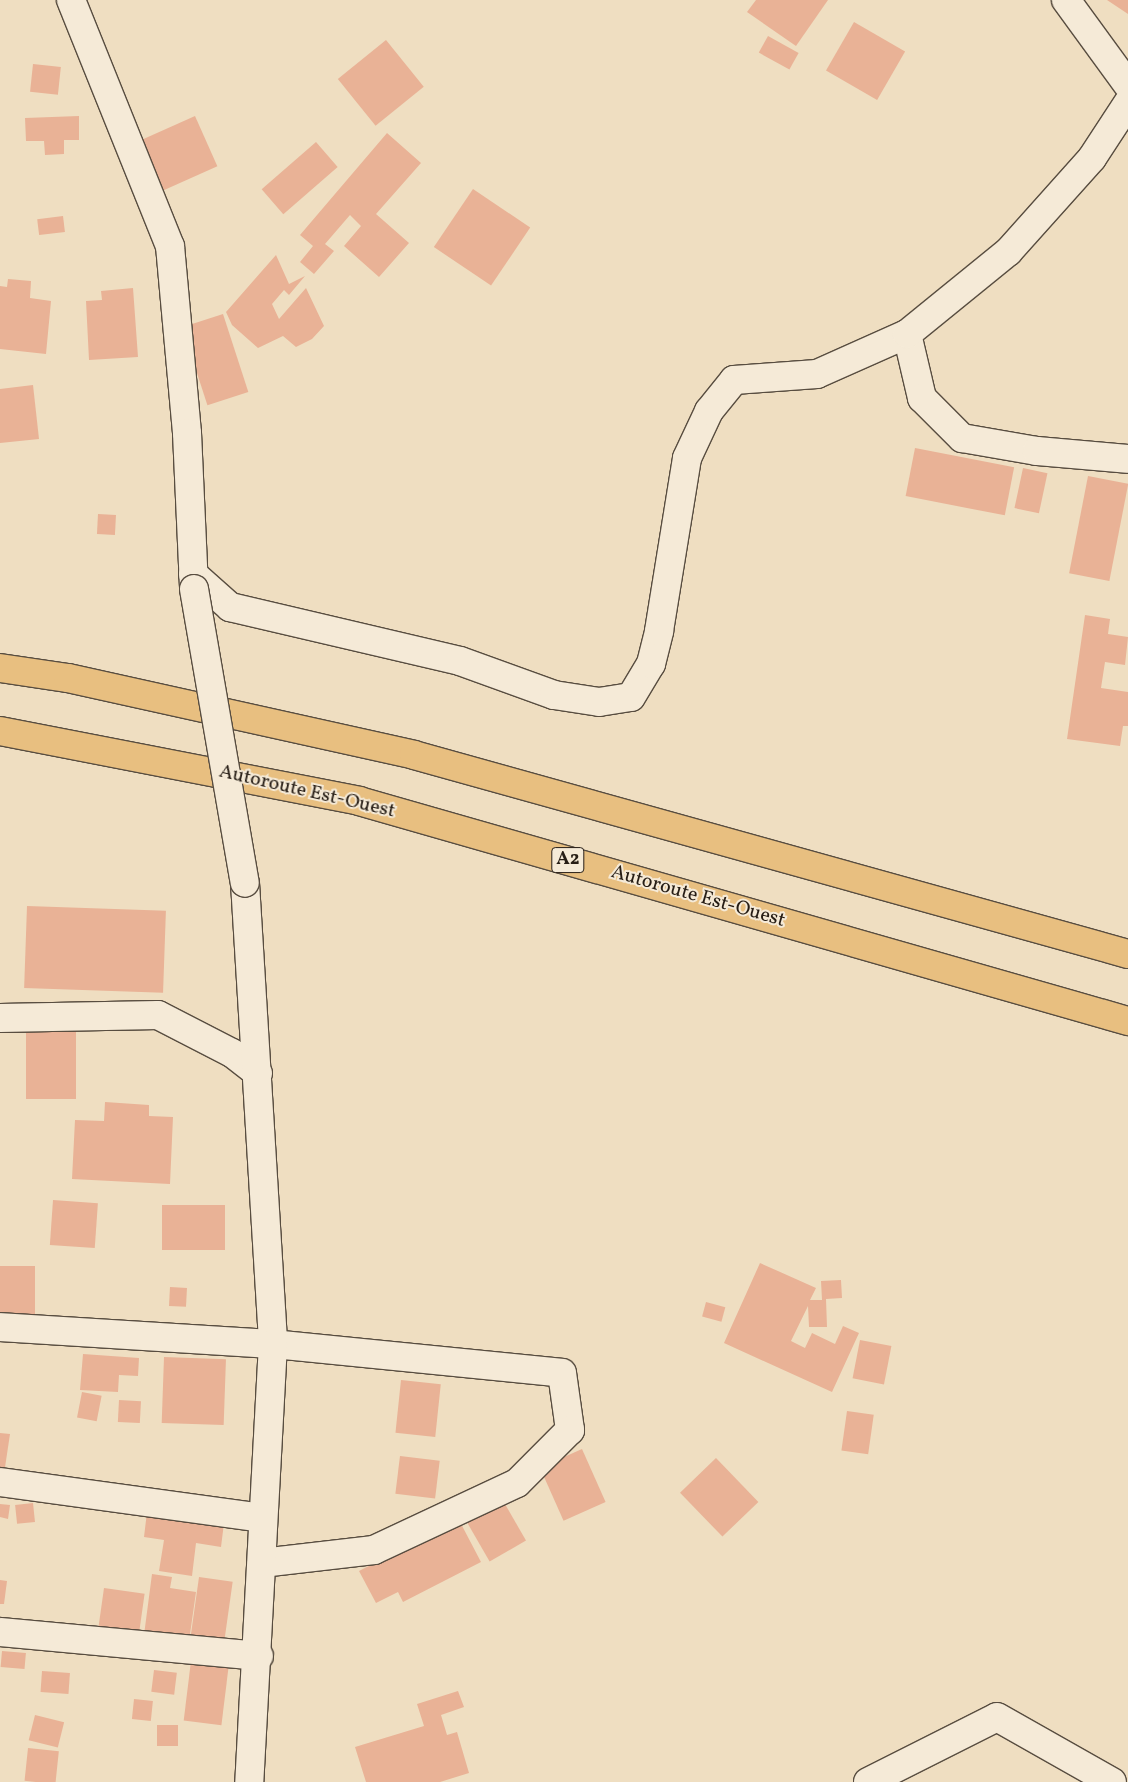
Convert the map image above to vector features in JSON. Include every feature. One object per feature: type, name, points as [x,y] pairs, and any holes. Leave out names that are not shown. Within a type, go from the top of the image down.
[{"type":"highway","points":[[0,668],[68,678],[414,755],[1128,954]]},
{"type":"highway","name":"Autoroute Est-Ouest","points":[[0,731],[359,801],[1128,1021]]},
{"type":"street","points":[[71,0],[170,246],[187,433],[193,581],[245,883],[273,1344],[258,1656],[249,1782]]},
{"type":"street","points":[[1066,0],[1128,85]]},
{"type":"street","points":[[193,581],[230,607],[460,661],[554,695],[600,702],[631,697],[651,664],[688,458],[709,411],[734,380],[817,374],[907,334],[1008,252],[1092,158],[1128,103]]},
{"type":"street","points":[[907,334],[922,398],[962,438],[1037,451],[1128,459]]},
{"type":"street","points":[[0,1018],[158,1015],[232,1053],[258,1073]]},
{"type":"street","points":[[0,1327],[273,1344],[562,1373],[570,1430],[517,1483],[374,1550],[262,1563]]},
{"type":"street","points":[[0,1482],[264,1518]]},
{"type":"street","points":[[0,1632],[258,1656]]},
{"type":"street","points":[[868,1782],[997,1717],[1112,1782]]},
{"type":"building","points":[[756,0],[828,0],[796,46],[747,12]]},
{"type":"building","points":[[1107,0],[1128,0],[1128,14]]},
{"type":"building","points":[[854,22],[905,52],[877,100],[826,70]]},
{"type":"building","points":[[768,36],[799,53],[789,70],[759,53]]},
{"type":"building","points":[[386,40],[424,87],[376,126],[338,79]]},
{"type":"building","points":[[33,64],[61,67],[58,95],[30,92]]},
{"type":"building","points":[[79,116],[79,140],[64,140],[64,154],[45,155],[44,141],[26,141],[25,118]]},
{"type":"building","points":[[195,116],[217,166],[163,191],[140,140]]},
{"type":"building","points":[[387,133],[421,163],[376,214],[409,243],[379,277],[344,246],[361,226],[350,215],[325,244],[334,251],[314,274],[300,262],[313,246],[300,235]]},
{"type":"building","points":[[316,142],[338,167],[283,214],[262,189]]},
{"type":"building","points":[[473,189],[530,228],[491,286],[434,247]]},
{"type":"building","points":[[63,216],[65,232],[39,235],[37,219]]},
{"type":"building","points":[[276,255],[289,284],[305,276],[289,295],[284,290],[272,304],[279,319],[306,288],[324,326],[312,339],[296,347],[283,336],[258,348],[232,325],[226,312]]},
{"type":"building","points":[[8,279],[31,281],[30,298],[51,301],[46,354],[0,349],[0,286],[7,287]]},
{"type":"building","points":[[133,288],[138,357],[89,360],[86,301],[102,300],[101,291]]},
{"type":"building","points":[[223,314],[248,392],[207,405],[182,327]]},
{"type":"building","points":[[33,385],[39,439],[0,443],[0,389]]},
{"type":"building","points":[[915,448],[1014,467],[1005,515],[906,496]]},
{"type":"building","points":[[1023,468],[1047,473],[1039,513],[1014,508]]},
{"type":"building","points":[[1088,476],[1128,484],[1109,581],[1069,573]]},
{"type":"building","points":[[98,514],[116,515],[115,535],[97,534]]},
{"type":"building","points":[[1085,615],[1110,619],[1108,634],[1128,637],[1125,665],[1105,662],[1101,688],[1128,692],[1128,726],[1123,726],[1120,746],[1067,739]]},
{"type":"building","points":[[27,906],[166,911],[163,993],[24,988]]},
{"type":"building","points":[[26,1021],[76,1021],[76,1099],[26,1099]]},
{"type":"building","points":[[105,1102],[149,1105],[149,1116],[173,1117],[170,1184],[72,1179],[75,1120],[104,1121]]},
{"type":"building","points":[[53,1200],[98,1203],[95,1248],[50,1245]]},
{"type":"building","points":[[162,1205],[225,1205],[225,1250],[162,1250]]},
{"type":"building","points":[[760,1263],[816,1288],[810,1300],[822,1300],[821,1281],[841,1280],[842,1298],[826,1299],[827,1327],[809,1327],[808,1306],[791,1341],[805,1348],[812,1333],[835,1344],[843,1326],[859,1333],[832,1392],[724,1343]]},
{"type":"building","points":[[0,1266],[35,1266],[35,1319],[0,1319]]},
{"type":"building","points":[[170,1287],[187,1288],[186,1307],[169,1306]]},
{"type":"building","points":[[706,1302],[725,1307],[721,1322],[702,1316]]},
{"type":"building","points":[[860,1340],[891,1346],[884,1384],[853,1378]]},
{"type":"building","points":[[83,1354],[139,1358],[138,1376],[119,1375],[118,1392],[80,1390]]},
{"type":"building","points":[[164,1357],[226,1359],[224,1425],[162,1423]]},
{"type":"building","points":[[401,1380],[441,1384],[435,1437],[395,1433]]},
{"type":"building","points":[[82,1392],[102,1396],[97,1421],[77,1418]]},
{"type":"building","points":[[119,1400],[141,1401],[140,1423],[118,1422]]},
{"type":"building","points":[[847,1411],[874,1415],[868,1454],[841,1451]]},
{"type":"building","points":[[0,1433],[10,1434],[4,1474],[0,1473]]},
{"type":"building","points":[[582,1449],[606,1502],[564,1521],[540,1468]]},
{"type":"building","points":[[400,1456],[440,1461],[435,1499],[395,1494]]},
{"type":"building","points":[[716,1458],[758,1502],[722,1537],[680,1493]]},
{"type":"building","points":[[498,1492],[526,1540],[490,1561],[462,1513]]},
{"type":"building","points":[[33,1503],[35,1522],[17,1524],[15,1505]]},
{"type":"building","points":[[0,1504],[10,1505],[8,1519],[0,1517]]},
{"type":"building","points":[[147,1512],[224,1523],[221,1547],[196,1543],[192,1576],[159,1571],[164,1540],[144,1537]]},
{"type":"building","points":[[459,1520],[481,1562],[403,1602],[398,1592],[376,1603],[359,1571]]},
{"type":"building","points":[[152,1574],[172,1577],[170,1588],[196,1592],[189,1641],[144,1635]]},
{"type":"building","points":[[199,1577],[233,1582],[224,1644],[190,1639]]},
{"type":"building","points":[[0,1580],[7,1581],[4,1604],[0,1604]]},
{"type":"building","points":[[104,1588],[145,1594],[139,1636],[98,1631]]},
{"type":"building","points":[[2,1651],[26,1653],[25,1669],[1,1667]]},
{"type":"building","points":[[191,1661],[229,1666],[221,1725],[184,1721]]},
{"type":"building","points":[[154,1670],[177,1673],[174,1695],[151,1692]]},
{"type":"building","points":[[42,1671],[70,1673],[68,1694],[41,1692]]},
{"type":"building","points":[[458,1691],[464,1707],[441,1715],[447,1735],[457,1732],[469,1773],[440,1782],[366,1782],[355,1747],[424,1726],[417,1704]]},
{"type":"building","points":[[134,1699],[153,1701],[151,1721],[132,1719]]},
{"type":"building","points":[[35,1715],[64,1722],[58,1747],[29,1740]]},
{"type":"building","points":[[157,1725],[178,1725],[178,1746],[157,1746]]},
{"type":"building","points":[[28,1748],[59,1751],[56,1782],[25,1781]]}]
